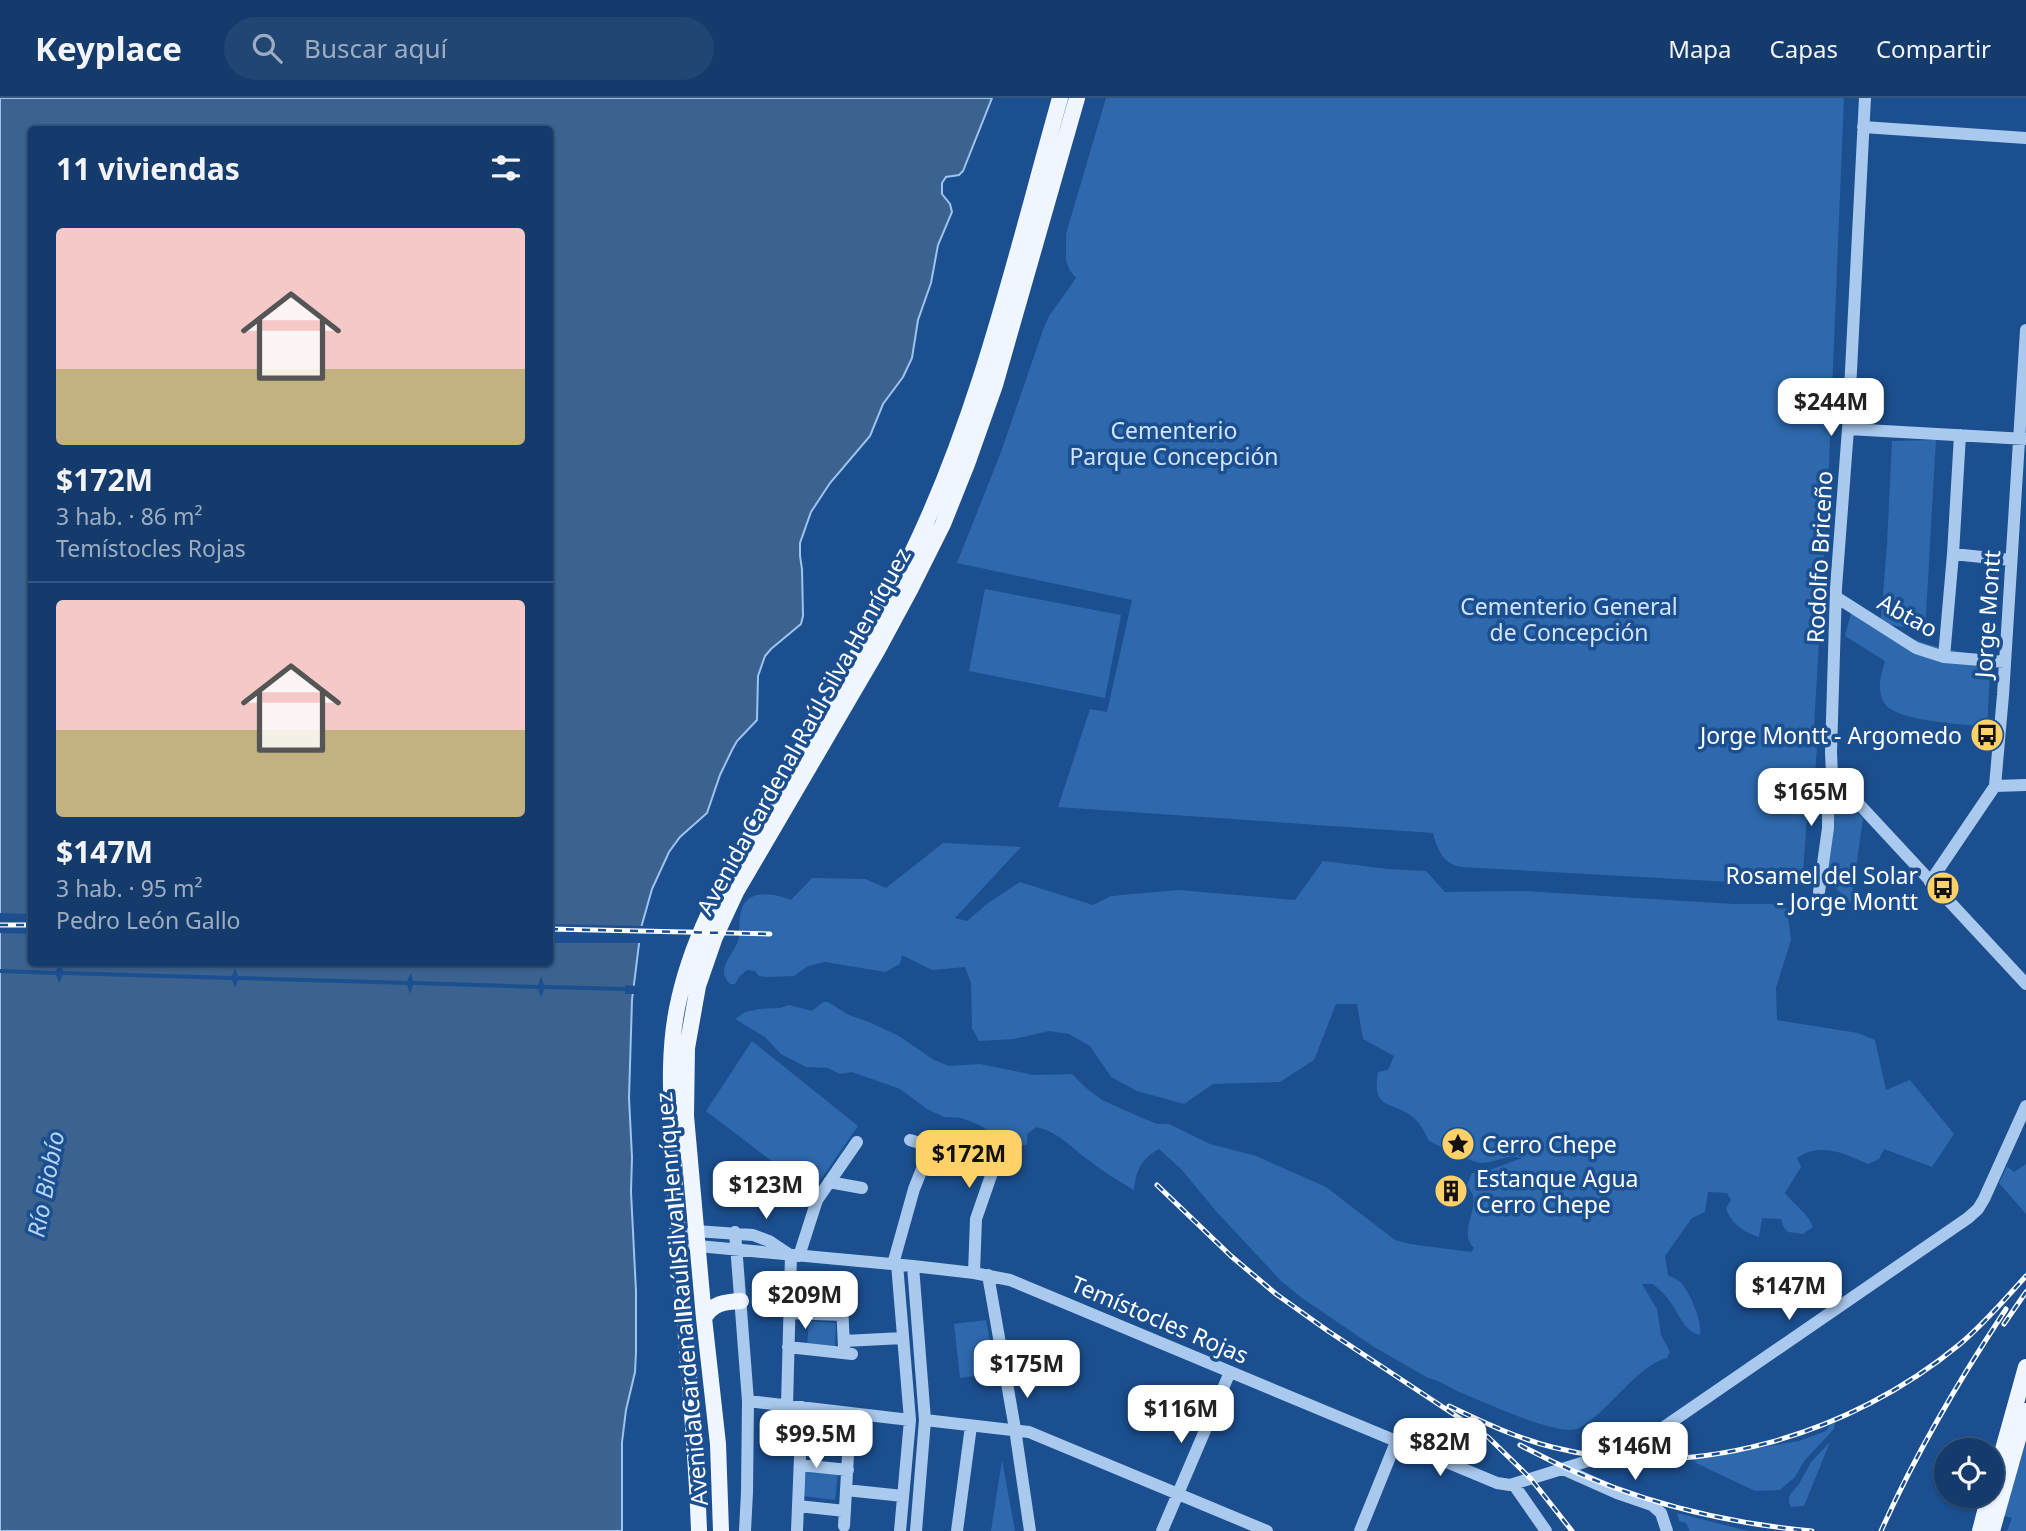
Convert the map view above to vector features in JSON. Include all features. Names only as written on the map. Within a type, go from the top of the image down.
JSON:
[{"type":"main road","name":"Avenida Cardenal Raúl Silva Henríquez","points":[[699,1531],[677,1238],[671,1063],[676,1015],[692,953],[705,919],[726,878],[872,627],[908,561],[936,499],[981,377],[1060,98]]},
{"type":"main road","name":"Avenida Cardenal Raúl Silva Henríquez","points":[[721,1531],[718,1444],[704,1318],[685,1093],[690,1027],[702,971],[736,892],[882,642],[943,524],[995,385],[1077,98]]},
{"type":"main road","points":[[704,1318],[709,1310],[718,1304],[741,1301]]},
{"type":"main road","points":[[2004,1446],[2026,1367]]},
{"type":"main road","points":[[2004,1471],[2026,1412]]},
{"type":"main road","points":[[1980,1531],[1990,1508]]},
{"type":"main road","points":[[1990,1508],[1992,1531]]},
{"type":"street","name":"Rodolfo Briceño","points":[[1819,892],[1828,828],[1828,789],[1832,775],[1836,597],[1848,429],[1865,98]]},
{"type":"street","points":[[1863,127],[2026,138]]},
{"type":"street","name":"Jorge Montt","points":[[1930,881],[1995,786],[2022,439],[2026,330]]},
{"type":"street","points":[[1848,429],[2022,439]]},
{"type":"street","points":[[1944,657],[1960,435]]},
{"type":"street","points":[[1953,554],[2011,560]]},
{"type":"street","name":"Abtao","points":[[1836,597],[1916,648],[1944,657],[2005,662]]},
{"type":"street","points":[[1832,775],[2026,984]]},
{"type":"street","points":[[1995,786],[2026,785]]},
{"type":"street","points":[[1546,1531],[1514,1485],[1630,1447],[1651,1436],[1968,1218],[1984,1199],[2026,1106]]},
{"type":"street","points":[[910,1140],[994,1167],[976,1219],[981,1274],[1016,1429],[1030,1531]]},
{"type":"street","points":[[787,1405],[789,1313],[795,1255],[813,1209],[857,1142]]},
{"type":"street","points":[[900,1531],[910,1420],[895,1264],[914,1189],[931,1146]]},
{"type":"street","points":[[829,1182],[862,1188]]},
{"type":"street","name":"Temístocles Rojas","points":[[677,1238],[735,1232],[761,1237],[795,1255]]},
{"type":"street","points":[[735,1232],[748,1401],[745,1531]]},
{"type":"street","name":"Temístocles Rojas","points":[[697,1238],[738,1250],[913,1266],[981,1274],[1018,1282],[1396,1443],[1497,1483],[1514,1485]]},
{"type":"street","points":[[913,1266],[925,1420],[916,1531]]},
{"type":"street","points":[[789,1313],[842,1309],[847,1350]]},
{"type":"street","points":[[788,1347],[847,1350],[904,1338]]},
{"type":"street","points":[[1162,1531],[1230,1372]]},
{"type":"street","points":[[748,1401],[910,1420]]},
{"type":"street","points":[[797,1531],[802,1407]]},
{"type":"street","points":[[925,1420],[1003,1430],[1016,1429],[1038,1434],[1266,1531]]},
{"type":"street","points":[[957,1531],[971,1426]]},
{"type":"street","points":[[1360,1531],[1396,1443]]},
{"type":"street","points":[[844,1526],[848,1455]]},
{"type":"street","points":[[800,1465],[848,1470]]},
{"type":"street","points":[[1563,1469],[1652,1505],[1661,1513],[1667,1531]]},
{"type":"street","points":[[846,1490],[903,1496]]},
{"type":"street","points":[[798,1506],[845,1511]]},
{"type":"green space","name":"Cementerio General de Concepción","points":[[1106,98],[1844,98],[1829,464],[1814,729],[1818,733],[1815,774],[1810,777],[1802,886],[1461,867],[1445,859],[1433,833],[1058,807],[1090,709],[1107,712],[1132,600],[957,563],[1001,452],[1043,330],[1049,316],[1076,278],[1066,261],[1066,234]]},
{"type":"green space","points":[[1936,440],[1925,632],[1888,624],[1924,643],[1991,658],[1987,727],[1917,718],[1892,710],[1882,699],[1880,689],[1885,661],[1845,636],[1854,602],[1881,619],[1892,441]]},
{"type":"green space","points":[[985,589],[1121,615],[1105,698],[969,671]]},
{"type":"green space","points":[[1839,793],[1863,819],[1851,903],[1823,875],[1828,828]]},
{"type":"green space","points":[[943,843],[1021,847],[955,918],[967,921],[1020,882],[1093,905],[1111,896],[1178,890],[1295,900],[1323,861],[1426,871],[1445,892],[1523,891],[1772,904],[1787,909],[1791,940],[1776,988],[1777,1020],[1858,1033],[1875,1040],[1886,1090],[1910,1080],[1954,1134],[1932,1167],[1884,1149],[1879,1159],[1868,1164],[1841,1153],[1823,1150],[1806,1153],[1797,1158],[1801,1167],[1785,1193],[1811,1222],[1813,1227],[1803,1234],[1788,1232],[1781,1219],[1762,1218],[1759,1237],[1754,1235],[1743,1230],[1731,1218],[1726,1208],[1731,1200],[1727,1193],[1708,1192],[1705,1212],[1692,1218],[1665,1256],[1668,1275],[1683,1285],[1691,1298],[1700,1335],[1687,1327],[1656,1286],[1642,1284],[1657,1309],[1661,1335],[1670,1352],[1667,1358],[1645,1370],[1579,1428],[1555,1428],[1500,1409],[1428,1378],[1374,1347],[1302,1298],[1281,1281],[1182,1170],[1159,1149],[1140,1166],[1134,1190],[1044,1129],[1036,1127],[1027,1134],[1027,1145],[1013,1146],[979,1125],[962,1118],[944,1117],[927,1109],[900,1089],[852,1072],[840,1074],[828,1068],[806,1067],[781,1054],[765,1037],[735,1019],[745,1012],[789,1005],[812,1011],[823,1002],[828,1002],[849,1015],[899,1036],[934,1060],[949,1066],[980,1064],[1034,1075],[1072,1074],[1102,1100],[1157,1124],[1169,1124],[1210,1144],[1256,1156],[1326,1187],[1395,1240],[1471,1252],[1474,1248],[1468,1230],[1473,1196],[1467,1185],[1472,1173],[1484,1172],[1522,1158],[1511,1157],[1482,1163],[1464,1157],[1429,1141],[1414,1118],[1381,1099],[1377,1085],[1378,1072],[1388,1070],[1394,1056],[1363,1039],[1357,1004],[1336,1004],[1314,1060],[1280,1082],[1213,1084],[1184,1104],[1137,1091],[1111,1077],[1090,1046],[1069,1034],[1049,1031],[1014,1039],[979,1041],[972,1028],[971,983],[965,967],[932,970],[902,955],[900,964],[885,972],[825,962],[808,966],[794,976],[759,976],[755,971],[747,970],[735,984],[730,984],[726,979],[724,968],[738,941],[742,908],[751,897],[764,894],[791,900],[812,878],[865,879],[886,888]]},
{"type":"green space","points":[[752,1041],[858,1126],[812,1192],[706,1111]]},
{"type":"green space","points":[[2026,1164],[2026,1214],[1999,1183],[2007,1166],[2014,1172]]},
{"type":"green space","points":[[986,1320],[996,1373],[960,1378],[954,1324]]},
{"type":"green space","points":[[809,1321],[836,1323],[835,1347],[807,1345]]},
{"type":"green space","points":[[1832,1422],[1835,1423],[1834,1429],[1804,1461],[1795,1477],[1780,1490],[1755,1491],[1696,1463],[1694,1459],[1799,1441],[1826,1431]]},
{"type":"green space","points":[[1830,1442],[1804,1506],[1791,1507],[1789,1496],[1811,1462]]},
{"type":"green space","points":[[2026,1442],[2026,1531],[2007,1531],[2012,1518],[2004,1516]]},
{"type":"green space","points":[[1002,1460],[1015,1531],[991,1531]]},
{"type":"green space","points":[[806,1469],[838,1473],[835,1500],[803,1496]]},
{"type":"green space","points":[[1677,1513],[1748,1531],[1690,1531],[1686,1523],[1679,1521]]},
{"type":"water","name":"Río Biobío","points":[[0,98],[992,98],[963,171],[959,175],[946,177],[942,183],[942,194],[950,204],[952,212],[938,245],[931,283],[918,320],[912,358],[903,377],[883,404],[870,436],[830,483],[811,512],[800,543],[801,624],[765,656],[758,676],[757,720],[732,750],[707,813],[680,837],[669,852],[652,889],[641,928],[632,1000],[629,1098],[636,1352],[622,1442],[622,1531],[0,1531]]},
{"type":"pier","points":[[0,913],[28,914],[28,934],[0,933]]},
{"type":"pier","points":[[553,924],[645,926],[642,943],[553,943]]},
{"type":"pier","points":[[61,966],[63,971],[232,976],[235,968],[238,976],[407,981],[411,973],[413,981],[538,985],[541,976],[544,985],[637,986],[636,994],[625,994],[625,991],[544,989],[541,997],[538,989],[413,985],[410,994],[407,985],[238,980],[235,988],[232,980],[63,975],[59,983],[56,975],[0,973],[0,969],[56,971]]},
{"type":"railway","points":[[0,925],[28,925]]},
{"type":"railway","points":[[553,929],[770,934]]},
{"type":"railway","points":[[1157,1185],[1231,1256],[1276,1294],[1488,1437],[1531,1479],[1572,1531]]},
{"type":"railway","points":[[1449,1406],[1539,1443],[1605,1457],[1659,1459],[1714,1454],[1767,1443],[1819,1426],[1870,1404],[1917,1376],[1969,1336],[2026,1276]]},
{"type":"railway","points":[[2004,1324],[2026,1292]]},
{"type":"railway","points":[[1881,1531],[1939,1417],[2006,1309]]},
{"type":"railway","points":[[1520,1445],[1589,1478],[1662,1503],[1736,1521],[1812,1531]]},
{"type":"place","name":"Jorge Montt - Argomedo","points":[[1987,735]]},
{"type":"place","name":"Rosamel del Solar - Jorge Montt","points":[[1943,888]]},
{"type":"place","name":"Cerro Chepe","points":[[1458,1144]]},
{"type":"place","name":"Estanque Agua Cerro Chepe","points":[[1451,1191]]},
{"type":"park label","name":"Cementerio Parque Concepción","points":[[1174,443]]}]
